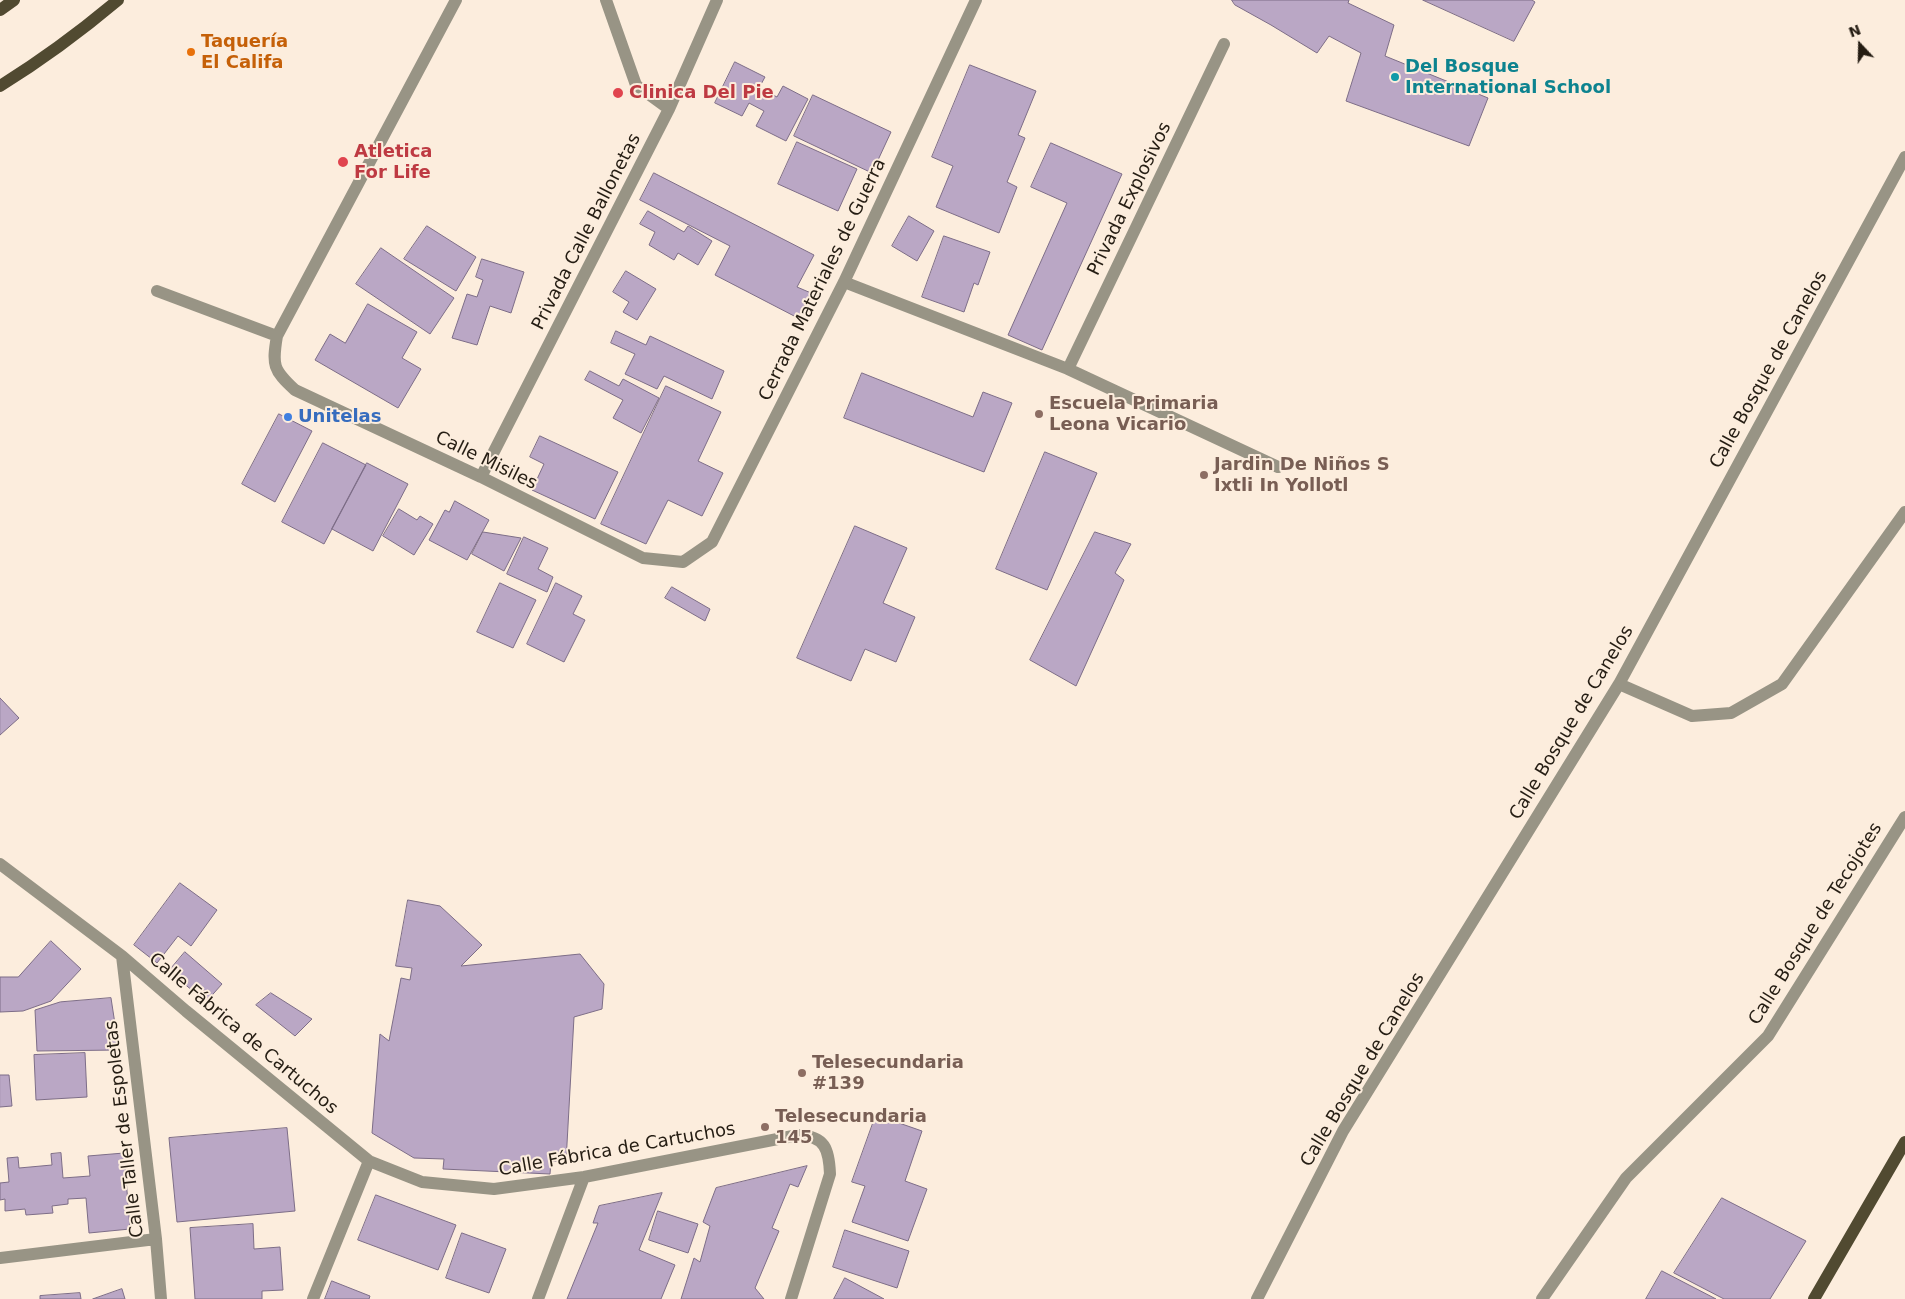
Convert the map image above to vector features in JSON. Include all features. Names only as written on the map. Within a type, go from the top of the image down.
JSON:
[{"type":"main road","points":[[0,10],[14,0]]},
{"type":"main road","points":[[0,86],[38,63],[81,32],[118,0]]},
{"type":"main road","points":[[1814,1299],[1905,1142]]},
{"type":"street","points":[[158,291],[277,336],[456,0]]},
{"type":"street","points":[[606,0],[636,85],[670,109]]},
{"type":"street","name":"Privada Calle Ballonetas","points":[[481,477],[670,109],[717,0]]},
{"type":"street","name":"Cerrada Materiales de Guerra","points":[[683,562],[712,542],[844,282],[976,0]]},
{"type":"street","name":"Privada Explosivos","points":[[1068,369],[1224,44]]},
{"type":"street","name":"Calle Bosque de Canelos","points":[[1257,1299],[1343,1130],[1619,684],[1905,157]]},
{"type":"street","points":[[844,282],[1068,369],[1278,467]]},
{"type":"street","name":"Calle Misiles","points":[[277,336],[273,357],[280,375],[295,390],[481,477],[643,558],[683,562]]},
{"type":"street","points":[[1619,684],[1692,716],[1731,713],[1782,684],[1905,512]]},
{"type":"street","name":"Calle Bosque de Tecojotes","points":[[1542,1299],[1626,1178],[1768,1036],[1905,817]]},
{"type":"street","name":"Calle Fábrica de Cartuchos","points":[[0,864],[122,956],[369,1161],[422,1182],[494,1189],[584,1177],[798,1135],[812,1135],[822,1142],[829,1157],[830,1174],[792,1299]]},
{"type":"street","name":"Calle Taller de Espoletas","points":[[122,956],[156,1238],[161,1299]]},
{"type":"street","points":[[313,1299],[369,1161]]},
{"type":"street","points":[[538,1299],[584,1177]]},
{"type":"street","points":[[0,1258],[156,1238]]},
{"type":"building","name":"Del Bosque International School","points":[[1232,0],[1349,0],[1348,3],[1394,25],[1385,56],[1488,98],[1469,146],[1346,101],[1361,53],[1329,36],[1317,53],[1235,5]]},
{"type":"building","name":"Del Bosque International School","points":[[1423,0],[1532,0],[1535,2],[1514,41]]},
{"type":"building","points":[[735,62],[765,77],[759,88],[777,97],[783,86],[808,99],[786,141],[756,126],[764,111],[749,103],[742,116],[715,103]]},
{"type":"building","points":[[970,65],[1036,91],[1018,135],[1025,138],[1007,182],[1017,187],[999,233],[936,207],[953,166],[932,157]]},
{"type":"building","points":[[813,95],[891,132],[872,173],[794,136]]},
{"type":"building","points":[[797,142],[857,169],[838,211],[778,184]]},
{"type":"building","points":[[1051,143],[1122,174],[1042,350],[1008,335],[1067,203],[1031,187]]},
{"type":"building","points":[[654,173],[814,255],[797,287],[811,293],[798,318],[715,275],[730,246],[640,200]]},
{"type":"building","points":[[648,211],[684,232],[688,226],[712,241],[698,265],[678,253],[674,260],[649,245],[655,232],[640,224]]},
{"type":"building","points":[[909,216],[934,231],[917,261],[892,246]]},
{"type":"building","points":[[427,226],[476,257],[456,291],[404,259]]},
{"type":"building","points":[[944,236],[990,252],[978,285],[974,283],[964,312],[922,297]]},
{"type":"building","points":[[381,248],[454,298],[430,334],[356,284]]},
{"type":"building","points":[[482,259],[524,272],[511,313],[490,306],[477,345],[452,338],[467,294],[477,297],[483,280],[476,277]]},
{"type":"building","points":[[626,271],[656,289],[637,320],[623,312],[629,302],[613,292]]},
{"type":"building","points":[[368,304],[417,332],[402,358],[421,369],[398,408],[315,360],[330,334],[345,343]]},
{"type":"building","points":[[616,331],[646,345],[650,336],[724,371],[712,399],[664,376],[657,389],[625,374],[635,354],[611,343]]},
{"type":"building","points":[[590,371],[619,386],[623,379],[659,398],[641,433],[613,418],[623,400],[585,380]]},
{"type":"building","points":[[862,373],[973,417],[983,392],[1012,403],[984,472],[844,418]]},
{"type":"building","points":[[666,386],[721,412],[698,461],[723,473],[702,516],[668,500],[646,544],[601,524]]},
{"type":"building","points":[[279,414],[312,431],[275,502],[242,484]]},
{"type":"building","points":[[540,436],[618,472],[595,519],[532,490],[544,464],[530,457]]},
{"type":"building","points":[[323,443],[366,465],[324,544],[282,522]]},
{"type":"building","points":[[1045,452],[1097,473],[1047,590],[996,569]]},
{"type":"building","points":[[367,463],[408,484],[373,551],[332,529]]},
{"type":"building","points":[[455,501],[489,520],[467,560],[429,540],[445,510],[449,512]]},
{"type":"building","points":[[399,509],[417,520],[420,516],[433,524],[414,555],[383,536]]},
{"type":"building","points":[[855,526],[907,548],[883,603],[915,617],[896,662],[865,649],[851,681],[797,658]]},
{"type":"building","points":[[483,532],[521,538],[504,571],[472,554]]},
{"type":"building","points":[[1095,532],[1131,544],[1115,573],[1124,580],[1076,686],[1030,660]]},
{"type":"building","points":[[524,537],[548,548],[538,569],[553,577],[547,592],[507,574]]},
{"type":"building","points":[[500,583],[536,600],[513,648],[477,632]]},
{"type":"building","points":[[556,583],[582,596],[573,614],[585,620],[564,662],[527,644]]},
{"type":"building","points":[[672,587],[710,609],[705,621],[665,598]]},
{"type":"building","points":[[0,698],[19,718],[0,735]]},
{"type":"building","points":[[180,883],[217,910],[191,946],[178,936],[157,963],[134,945]]},
{"type":"building","points":[[408,900],[440,906],[482,945],[461,966],[580,954],[604,984],[602,1009],[574,1017],[566,1162],[551,1161],[550,1174],[443,1169],[444,1159],[414,1158],[372,1133],[380,1034],[389,1041],[401,978],[410,980],[412,968],[396,966]]},
{"type":"building","points":[[51,941],[81,969],[51,1001],[23,1011],[0,1012],[0,977],[18,977]]},
{"type":"building","points":[[185,952],[222,984],[206,1002],[169,971]]},
{"type":"building","points":[[271,993],[312,1019],[295,1036],[256,1005]]},
{"type":"building","points":[[111,998],[119,1050],[37,1051],[35,1010],[60,1002]]},
{"type":"building","points":[[85,1053],[87,1097],[36,1100],[34,1055]]},
{"type":"building","points":[[0,1075],[9,1075],[12,1106],[0,1107]]},
{"type":"building","points":[[876,1115],[922,1131],[905,1181],[927,1189],[908,1241],[852,1222],[865,1186],[852,1182]]},
{"type":"building","points":[[287,1128],[295,1211],[177,1222],[169,1138]]},
{"type":"building","points":[[61,1153],[63,1178],[90,1176],[88,1156],[124,1153],[130,1229],[89,1233],[86,1198],[68,1199],[68,1204],[52,1206],[53,1213],[26,1215],[25,1209],[5,1211],[5,1199],[0,1200],[0,1183],[9,1182],[7,1158],[18,1157],[19,1168],[52,1165],[51,1154]]},
{"type":"building","points":[[807,1166],[798,1187],[790,1184],[772,1228],[779,1231],[755,1288],[764,1299],[681,1299],[694,1258],[700,1262],[710,1226],[703,1222],[716,1188]]},
{"type":"building","points":[[662,1193],[639,1250],[675,1265],[661,1299],[567,1299],[598,1223],[593,1223],[599,1206]]},
{"type":"building","points":[[376,1195],[456,1225],[438,1270],[358,1240]]},
{"type":"building","points":[[1722,1198],[1806,1241],[1770,1299],[1724,1299],[1674,1273]]},
{"type":"building","points":[[658,1211],[698,1224],[688,1253],[649,1240]]},
{"type":"building","points":[[253,1224],[254,1249],[280,1247],[283,1290],[262,1291],[262,1299],[195,1299],[190,1228]]},
{"type":"building","points":[[845,1230],[909,1251],[897,1288],[833,1267]]},
{"type":"building","points":[[462,1233],[506,1249],[489,1293],[446,1278]]},
{"type":"building","points":[[1662,1271],[1716,1299],[1646,1299]]},
{"type":"building","points":[[845,1278],[884,1299],[834,1299]]},
{"type":"building","points":[[332,1281],[370,1296],[369,1299],[325,1299]]},
{"type":"building","points":[[122,1289],[125,1299],[93,1299]]},
{"type":"building","points":[[80,1293],[81,1299],[40,1299],[40,1296]]},
{"type":"place","name":"Taquería El Califa","points":[[191,52]]},
{"type":"place","name":"Del Bosque International School","points":[[1395,77]]},
{"type":"place","name":"Clinica Del Pie","points":[[618,93]]},
{"type":"place","name":"Atletica For Life","points":[[343,162]]},
{"type":"place","name":"Escuela Primaria Leona Vicario","points":[[1039,414]]},
{"type":"place","name":"Unitelas","points":[[288,417]]},
{"type":"place","name":"Jardin De Niños S Ixtli In Yollotl","points":[[1204,475]]},
{"type":"place","name":"Telesecundaria #139","points":[[802,1073]]},
{"type":"place","name":"Telesecundaria 145","points":[[765,1127]]}]
